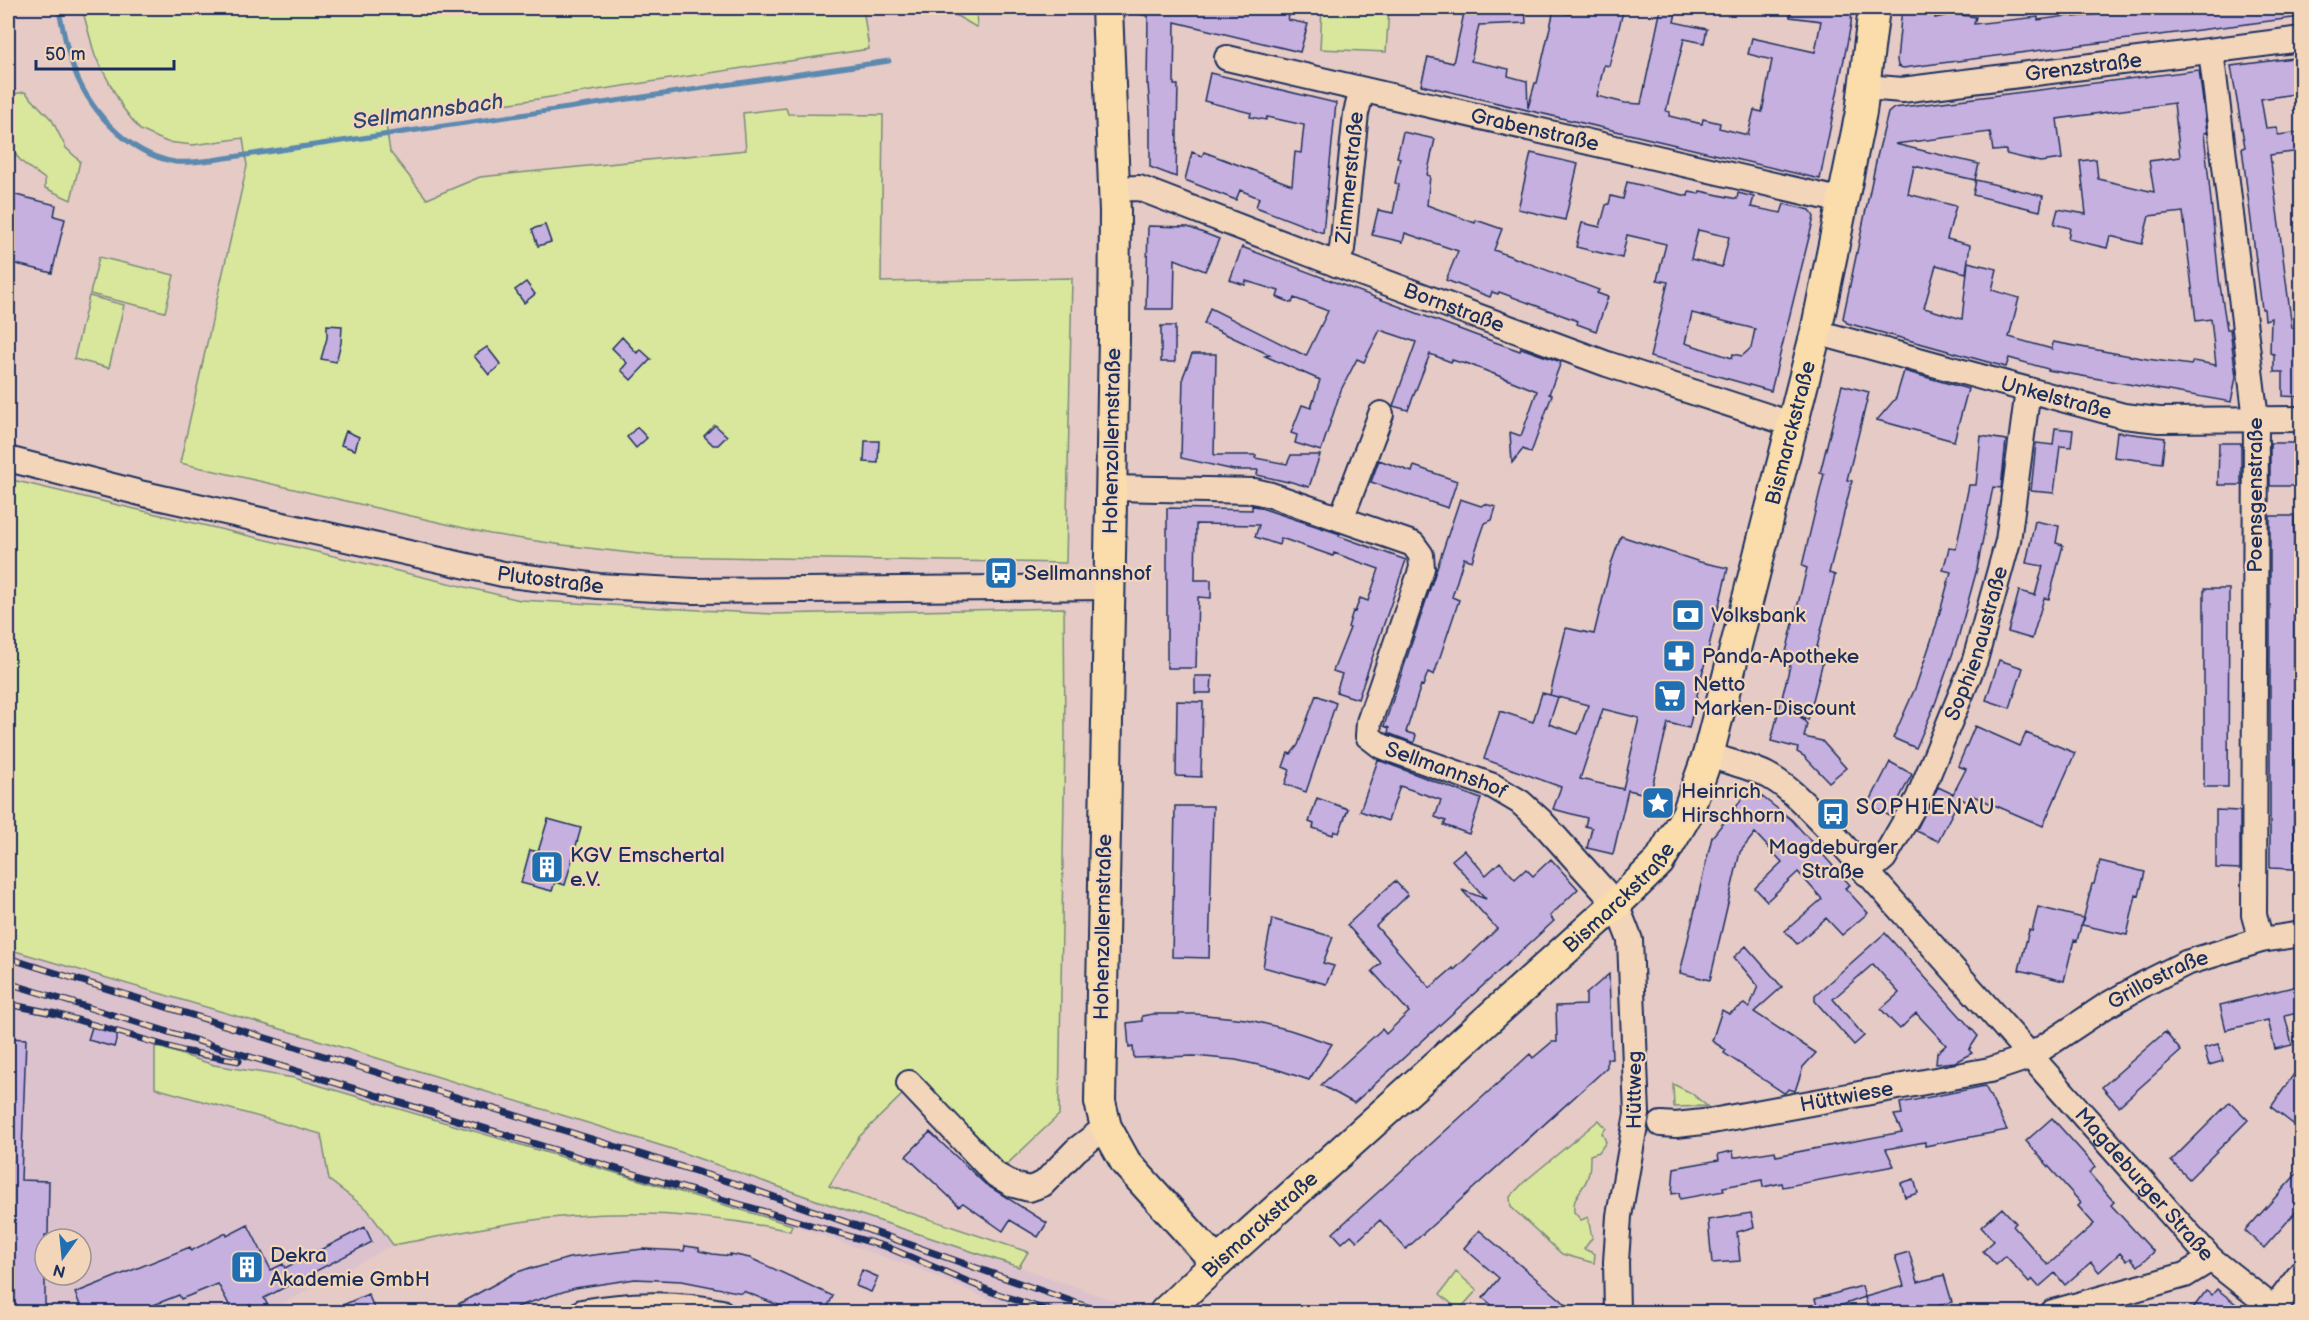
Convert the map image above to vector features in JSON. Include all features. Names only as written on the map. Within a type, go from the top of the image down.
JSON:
[{"type":"main road","name":"Hohenzollernstraße","points":[[1107,8],[1114,189],[1114,326],[1100,1102],[1106,1127],[1126,1163],[1217,1263]]},
{"type":"main road","name":"Bismarckstraße","points":[[1165,1312],[1616,904],[1659,862],[1687,814],[1708,755],[1816,332],[1866,87],[1875,8]]},
{"type":"street","name":"Grenzstraße","points":[[1866,87],[1902,90],[2301,39]]},
{"type":"street","name":"Poensgenstraße","points":[[2211,51],[2256,419],[2254,915],[2261,940]]},
{"type":"street","name":"Grabenstraße","points":[[1227,58],[1844,201]]},
{"type":"street","name":"Zimmerstraße","points":[[1336,264],[1342,249],[1356,113],[1362,90]]},
{"type":"street","name":"Bornstraße","points":[[1114,189],[1139,188],[1336,264],[1626,370],[1794,425]]},
{"type":"street","name":"Unkelstraße","points":[[1816,332],[2124,416],[2159,420],[2301,419]]},
{"type":"street","name":"Sophienaustraße","points":[[1866,873],[1884,858],[1918,799],[1975,660],[2008,541],[2028,390]]},
{"type":"street","points":[[1341,519],[1381,414]]},
{"type":"street","name":"Plutostraße","points":[[8,459],[144,494],[503,574],[598,586],[694,591],[1109,587]]},
{"type":"street","name":"Sellmannshof","points":[[1111,488],[1254,491],[1413,544],[1421,555],[1422,568],[1369,722],[1368,736],[1381,746],[1493,786],[1520,802],[1541,821],[1616,904]]},
{"type":"street","name":"Magdeburger Straße","points":[[1708,755],[1764,774],[1784,786],[1826,826],[2211,1259],[2276,1311]]},
{"type":"street","name":"Hüttweg","points":[[1616,904],[1630,940],[1637,1114],[1620,1216],[1616,1262],[1617,1312]]},
{"type":"street","name":"Grillostraße","points":[[2029,1057],[2144,984],[2186,963],[2261,940],[2301,934]]},
{"type":"street","name":"Hüttwiese","points":[[1661,1124],[1683,1125],[1712,1121],[1990,1070],[2029,1057]]},
{"type":"street","points":[[909,1083],[996,1175],[1014,1185],[1029,1189],[1043,1184],[1077,1150],[1106,1127]]},
{"type":"street","points":[[2053,1312],[2185,1275],[2211,1259]]},
{"type":"street","points":[[2276,1311],[2301,1272]]},
{"type":"street","points":[[582,1312],[604,1308],[662,1305],[721,1312]]},
{"type":"shaded area","points":[[8,949],[325,1042],[672,1149],[1146,1312],[1018,1312],[919,1269],[792,1225],[294,1078],[214,1065],[156,1046],[155,1088],[321,1134],[329,1180],[367,1209],[393,1245],[267,1312],[24,1312],[8,1308]]},
{"type":"green space","points":[[82,8],[863,8],[869,49],[484,107],[385,118],[390,152],[427,199],[480,177],[746,150],[743,113],[786,108],[788,114],[883,115],[881,282],[1072,278],[1066,563],[656,556],[490,534],[180,463],[247,166],[243,138],[193,145],[167,142],[140,130],[123,108],[95,56]]},
{"type":"green space","points":[[943,8],[976,8],[977,27],[976,27]]},
{"type":"green space","points":[[1322,8],[1389,8],[1386,52],[1320,49]]},
{"type":"green space","points":[[25,92],[52,120],[66,148],[80,161],[71,200],[45,188],[45,179],[22,162],[12,147],[8,130],[8,95]]},
{"type":"green space","points":[[99,257],[174,275],[165,312],[90,294]]},
{"type":"green space","points":[[89,296],[124,305],[109,368],[74,359]]},
{"type":"green space","points":[[8,479],[520,600],[773,614],[1064,608],[1065,733],[1059,1115],[1005,1166],[996,1160],[931,1091],[902,1095],[859,1137],[829,1186],[1028,1252],[1019,1267],[816,1200],[672,1149],[325,1042],[8,949]]},
{"type":"green space","points":[[155,1046],[214,1065],[294,1078],[792,1225],[790,1231],[709,1218],[655,1214],[600,1214],[528,1221],[393,1245],[367,1209],[329,1180],[321,1134],[155,1088]]},
{"type":"green space","points":[[1673,1084],[1691,1093],[1707,1106],[1674,1107]]},
{"type":"green space","points":[[1599,1120],[1606,1128],[1602,1133],[1606,1142],[1599,1152],[1590,1155],[1587,1178],[1574,1204],[1574,1212],[1581,1220],[1588,1217],[1592,1238],[1584,1249],[1595,1254],[1594,1263],[1562,1254],[1511,1207],[1510,1197],[1524,1182]]},
{"type":"green space","points":[[1456,1272],[1477,1290],[1459,1310],[1440,1294]]},
{"type":"building","points":[[1137,8],[1254,8],[1289,15],[1288,20],[1308,24],[1300,52],[1175,22],[1174,85],[1178,85],[1176,177],[1150,167],[1150,111],[1147,84],[1148,16],[1136,13]]},
{"type":"building","points":[[1462,8],[1525,8],[1526,23],[1479,25],[1471,61],[1509,69],[1508,76],[1527,81],[1528,108],[1535,83],[1537,83],[1554,10],[1569,14],[1571,8],[1624,8],[1609,66],[1604,65],[1597,96],[1625,103],[1641,104],[1661,8],[1677,8],[1674,22],[1707,29],[1704,43],[1684,39],[1666,111],[1670,112],[1669,116],[1702,124],[1703,119],[1720,123],[1719,128],[1748,135],[1754,110],[1762,112],[1772,60],[1748,54],[1752,38],[1815,52],[1821,21],[1790,17],[1791,8],[1852,8],[1851,24],[1820,179],[1421,85],[1428,57],[1453,63],[1463,18]]},
{"type":"building","points":[[1902,8],[1936,8],[1935,18],[1953,14],[1976,17],[1974,24],[2038,17],[2038,20],[2074,15],[2074,17],[2115,12],[2115,8],[2301,8],[2301,17],[1903,68],[1898,66],[1897,60]]},
{"type":"building","points":[[2301,57],[2301,93],[2261,99],[2266,128],[2277,127],[2278,135],[2301,132],[2301,151],[2270,155],[2292,328],[2301,328],[2301,397],[2283,396],[2283,372],[2274,372],[2274,354],[2270,353],[2271,318],[2265,320],[2264,309],[2262,309],[2242,148],[2245,147],[2231,66]]},
{"type":"building","points":[[2199,70],[2207,133],[2204,133],[2219,279],[2227,329],[2230,329],[2236,377],[2231,402],[2048,370],[2009,358],[2006,367],[1847,323],[1843,318],[1877,157],[1888,113],[1894,108]],"holes":[[[2174,103],[2180,157],[2149,161],[2154,192],[2098,179],[2096,159],[2080,161],[2086,214],[2058,209],[2054,224],[2070,228],[2068,239],[2107,248],[2110,236],[2142,244],[2149,216],[2183,212],[2196,321],[2211,319],[2216,365],[2193,361],[2191,365],[2147,359],[2053,342],[2052,349],[2009,337],[2019,298],[1992,290],[1997,269],[1968,262],[1962,319],[1924,308],[1936,265],[1966,273],[1970,245],[1947,239],[1956,206],[1908,194],[1914,166],[1975,180],[1979,164],[1895,144],[1990,132],[1993,151],[2006,150],[2006,154],[2040,162],[2062,159],[2057,119]]]},
{"type":"building","points":[[1210,73],[1336,103],[1323,233],[1256,207],[1259,198],[1240,190],[1236,200],[1185,180],[1192,152],[1202,156],[1204,152],[1292,185],[1295,152],[1301,153],[1304,125],[1267,117],[1266,120],[1250,117],[1251,113],[1204,101]]},
{"type":"building","points":[[1403,132],[1435,139],[1427,175],[1430,176],[1427,205],[1475,223],[1476,220],[1502,229],[1494,250],[1599,290],[1597,293],[1608,297],[1596,331],[1577,324],[1578,321],[1499,292],[1498,294],[1492,292],[1490,297],[1446,280],[1458,251],[1405,233],[1403,242],[1372,235],[1378,210],[1393,213],[1399,184],[1395,183],[1400,158],[1397,157]]},
{"type":"building","points":[[1531,153],[1578,164],[1565,220],[1518,209]]},
{"type":"building","points":[[1976,180],[2043,196],[2040,211],[1973,195]]},
{"type":"building","points":[[1627,182],[1688,196],[1689,192],[1699,194],[1700,191],[1737,199],[1738,193],[1754,197],[1751,207],[1781,213],[1784,204],[1810,210],[1814,217],[1771,391],[1650,357],[1668,282],[1657,280],[1666,244],[1627,235],[1622,258],[1576,247],[1582,223],[1600,227],[1611,196],[1623,199]],"holes":[[[1698,230],[1729,237],[1722,267],[1691,259]],[[1692,313],[1755,329],[1751,348],[1742,356],[1733,354],[1732,358],[1685,343]]]},
{"type":"building","points":[[8,193],[56,205],[54,216],[65,219],[52,273],[8,262]]},
{"type":"building","points":[[545,225],[551,242],[538,246],[532,229]]},
{"type":"building","points":[[1148,226],[1188,227],[1219,239],[1205,271],[1175,259],[1174,309],[1146,309]]},
{"type":"building","points":[[1242,247],[1475,335],[1561,362],[1531,453],[1523,449],[1512,463],[1510,432],[1521,436],[1537,391],[1466,363],[1452,360],[1451,362],[1430,354],[1408,410],[1393,406],[1416,342],[1380,330],[1364,362],[1357,359],[1341,390],[1321,451],[1295,443],[1297,435],[1291,433],[1302,405],[1311,408],[1320,380],[1265,356],[1270,355],[1204,324],[1210,308],[1306,356],[1328,311],[1294,298],[1292,303],[1277,297],[1279,291],[1246,281],[1245,285],[1230,280]]},
{"type":"building","points":[[526,282],[535,294],[524,303],[515,290]]},
{"type":"building","points":[[327,325],[342,326],[341,343],[336,362],[321,359],[327,338]]},
{"type":"building","points":[[1161,326],[1175,326],[1175,362],[1161,362]]},
{"type":"building","points":[[622,337],[637,353],[640,349],[651,359],[631,380],[621,370],[627,363],[612,348]]},
{"type":"building","points":[[487,347],[501,365],[489,375],[474,356]]},
{"type":"building","points":[[1192,354],[1216,354],[1214,455],[1256,455],[1255,458],[1287,464],[1291,455],[1320,455],[1309,487],[1257,475],[1258,470],[1234,470],[1181,458],[1183,377]]},
{"type":"building","points":[[1904,371],[1968,389],[1954,441],[1877,420],[1896,398]]},
{"type":"building","points":[[1842,385],[1869,392],[1847,480],[1852,481],[1829,573],[1835,575],[1814,659],[1823,661],[1808,720],[1799,715],[1807,724],[1804,737],[1822,741],[1846,768],[1829,782],[1804,756],[1797,752],[1798,748],[1771,741],[1793,654],[1786,652],[1807,568],[1802,566],[1824,474],[1820,473]]},
{"type":"building","points":[[715,425],[727,436],[718,445],[713,445],[704,436]]},
{"type":"building","points":[[637,427],[647,438],[636,448],[627,437]]},
{"type":"building","points":[[2055,428],[2073,430],[2071,447],[2060,446],[2054,493],[2031,491],[2036,443],[2053,445]]},
{"type":"building","points":[[346,431],[359,437],[355,450],[341,445]]},
{"type":"building","points":[[2117,432],[2165,438],[2162,463],[2114,457]]},
{"type":"building","points":[[1981,436],[2006,440],[2001,488],[1993,487],[1977,569],[1958,638],[1935,704],[1916,748],[1893,738],[1916,686],[1936,626],[1951,572],[1943,570],[1949,548],[1956,549],[1969,485],[1976,485]]},
{"type":"building","points":[[865,441],[879,441],[878,463],[864,462]]},
{"type":"building","points":[[2219,443],[2241,443],[2241,485],[2218,485]]},
{"type":"building","points":[[2270,443],[2294,443],[2294,486],[2270,486]]},
{"type":"building","points":[[1379,460],[1412,472],[1414,466],[1457,481],[1448,508],[1371,482]]},
{"type":"building","points":[[1460,499],[1481,506],[1485,504],[1496,507],[1492,520],[1485,523],[1472,561],[1464,558],[1452,597],[1459,600],[1434,675],[1428,672],[1423,686],[1421,685],[1406,732],[1416,735],[1414,743],[1388,733],[1389,728],[1384,726]]},
{"type":"building","points":[[1252,505],[1340,534],[1339,536],[1406,560],[1358,699],[1336,692],[1342,674],[1333,671],[1350,628],[1348,627],[1353,611],[1355,612],[1360,598],[1368,601],[1379,569],[1281,538],[1279,545],[1255,537],[1259,525],[1196,524],[1195,580],[1211,580],[1211,598],[1198,597],[1196,668],[1167,668],[1167,508],[1252,510]]},
{"type":"building","points":[[2270,516],[2294,516],[2294,869],[2270,868]]},
{"type":"building","points":[[2035,521],[2059,526],[2056,543],[2063,545],[2049,599],[2044,598],[2032,639],[2008,632],[2019,591],[2035,595],[2043,566],[2026,563]]},
{"type":"building","points":[[1621,536],[1700,562],[1728,568],[1689,728],[1668,723],[1650,795],[1628,790],[1613,854],[1587,848],[1592,828],[1585,826],[1587,818],[1553,809],[1561,787],[1484,759],[1500,711],[1533,722],[1542,693],[1550,695],[1566,628],[1594,634],[1611,564]],"holes":[[[1558,697],[1588,705],[1578,734],[1549,724]],[[1603,709],[1639,718],[1623,789],[1580,779]]]},
{"type":"building","points":[[2204,589],[2229,589],[2228,787],[2204,787]]},
{"type":"building","points":[[1999,660],[2023,668],[2010,708],[1986,700]]},
{"type":"building","points":[[1195,676],[1212,676],[1211,693],[1195,693]]},
{"type":"building","points":[[1316,695],[1336,703],[1306,792],[1285,784],[1290,770],[1283,767],[1288,753],[1291,754],[1298,745]]},
{"type":"building","points":[[1177,701],[1203,702],[1201,777],[1176,776]]},
{"type":"building","points":[[1975,726],[2020,746],[2026,733],[2075,753],[2043,826],[1971,795],[1967,802],[1960,798],[1938,841],[1916,831],[1938,787],[1953,794],[1966,769],[1958,766]]},
{"type":"building","points":[[1378,760],[1481,799],[1469,834],[1444,825],[1446,821],[1435,817],[1441,800],[1400,786],[1388,821],[1360,811]]},
{"type":"building","points":[[1890,762],[1912,774],[1890,816],[1868,805]]},
{"type":"building","points":[[1751,788],[1792,820],[1850,885],[1845,888],[1868,913],[1842,935],[1826,918],[1797,944],[1785,931],[1822,899],[1798,872],[1767,901],[1755,888],[1782,862],[1755,833],[1740,852],[1710,980],[1680,973],[1712,837]]},
{"type":"building","points":[[1317,798],[1348,809],[1339,833],[1334,831],[1333,835],[1313,828],[1314,824],[1309,822]]},
{"type":"building","points":[[1175,806],[1213,806],[1209,958],[1172,957]]},
{"type":"building","points":[[2216,810],[2240,811],[2240,869],[2216,868]]},
{"type":"building","name":"KGV Emschertal e.V.","points":[[548,819],[581,828],[565,885],[555,882],[552,891],[521,883],[530,850],[538,852]]},
{"type":"building","points":[[1464,850],[1486,875],[1500,862],[1515,879],[1526,869],[1533,876],[1551,859],[1578,889],[1550,916],[1554,921],[1354,1103],[1321,1085],[1382,1029],[1386,1034],[1409,1012],[1372,971],[1381,963],[1347,925],[1395,881],[1408,895],[1376,926],[1430,988],[1453,968],[1454,970],[1497,929],[1462,890],[1486,899],[1452,860]]},
{"type":"building","points":[[2100,861],[2145,872],[2139,896],[2136,895],[2127,935],[2082,925]]},
{"type":"building","points":[[2038,907],[2083,918],[2077,941],[2074,940],[2064,981],[2019,970],[2029,930],[2032,931]]},
{"type":"building","points":[[1272,919],[1333,937],[1323,963],[1334,966],[1326,984],[1263,967]]},
{"type":"building","points":[[1885,933],[1978,1036],[1969,1050],[1972,1053],[1955,1062],[1936,1064],[1937,1053],[1946,1045],[1916,1013],[1900,1029],[1881,1009],[1899,993],[1873,964],[1833,999],[1864,1036],[1854,1045],[1815,1001],[1815,995]]},
{"type":"building","points":[[1746,946],[1782,987],[1754,1012],[1816,1053],[1803,1067],[1795,1091],[1789,1089],[1784,1093],[1724,1053],[1726,1050],[1712,1041],[1722,1010],[1729,1014],[1744,1004],[1749,1008],[1758,986],[1734,957]]},
{"type":"building","points":[[1609,974],[1612,1059],[1607,1059],[1607,1067],[1406,1249],[1380,1220],[1357,1241],[1351,1235],[1342,1243],[1333,1233],[1530,1054],[1533,1058],[1552,1042],[1557,1042],[1556,1006],[1586,1005],[1586,994]]},
{"type":"building","points":[[2301,985],[2301,1012],[2285,1016],[2292,1045],[2275,1049],[2268,1020],[2226,1030],[2220,1005]]},
{"type":"building","points":[[1196,1014],[1246,1019],[1332,1044],[1309,1080],[1276,1069],[1236,1060],[1194,1056],[1134,1058],[1133,1047],[1129,1048],[1127,1023],[1142,1021],[1142,1016]]},
{"type":"building","points":[[92,1027],[118,1034],[114,1047],[88,1040]]},
{"type":"building","points":[[2165,1032],[2181,1051],[2119,1106],[2102,1087]]},
{"type":"building","points":[[8,1038],[26,1039],[21,1180],[49,1181],[48,1227],[33,1227],[33,1287],[45,1287],[45,1312],[14,1312],[15,1305],[8,1305]]},
{"type":"building","points":[[2218,1044],[2223,1061],[2209,1065],[2204,1048]]},
{"type":"building","points":[[2301,1064],[2301,1130],[2271,1107]]},
{"type":"building","points":[[1985,1086],[2007,1130],[1925,1146],[1925,1142],[1886,1149],[1894,1166],[1783,1187],[1782,1183],[1763,1187],[1762,1180],[1723,1187],[1724,1191],[1680,1199],[1679,1193],[1672,1194],[1674,1168],[1719,1160],[1718,1154],[1733,1151],[1734,1157],[1775,1151],[1776,1156],[1902,1132],[1894,1115],[1902,1114],[1900,1103]]},
{"type":"building","points":[[2230,1102],[2248,1120],[2189,1179],[2171,1161]]},
{"type":"building","points":[[2052,1118],[2095,1167],[2089,1173],[2114,1202],[2111,1205],[2154,1252],[2138,1266],[2131,1258],[2127,1261],[2120,1253],[2099,1272],[2091,1262],[2065,1285],[2055,1273],[2039,1287],[2032,1279],[2029,1282],[2006,1256],[1996,1265],[1983,1251],[1994,1241],[1981,1227],[2002,1208],[2016,1223],[2013,1226],[2048,1265],[2094,1224],[2078,1206],[2081,1203],[2026,1141]]},
{"type":"building","points":[[930,1132],[985,1184],[1047,1223],[1038,1237],[1010,1220],[1003,1231],[963,1203],[959,1206],[906,1156]]},
{"type":"building","points":[[2301,1169],[2301,1206],[2264,1248],[2245,1231]]},
{"type":"building","points":[[1914,1179],[1918,1193],[1905,1197],[1901,1183]]},
{"type":"building","points":[[1751,1213],[1754,1227],[1737,1232],[1740,1261],[1712,1263],[1708,1220]]},
{"type":"building","points":[[248,1225],[271,1270],[283,1264],[285,1268],[365,1227],[372,1242],[264,1298],[268,1306],[255,1312],[250,1305],[233,1312],[218,1284],[181,1299],[179,1295],[136,1312],[83,1312],[75,1293],[190,1247],[191,1251],[226,1233],[227,1236]]},
{"type":"building","points":[[1479,1230],[1574,1312],[1493,1312],[1493,1306],[1483,1298],[1499,1278],[1464,1248]]},
{"type":"building","points":[[685,1246],[699,1248],[699,1251],[713,1254],[730,1256],[730,1254],[750,1258],[833,1296],[825,1312],[795,1312],[743,1291],[742,1293],[682,1281],[635,1279],[575,1288],[506,1312],[444,1312],[515,1273],[532,1267],[532,1269],[569,1258],[643,1249],[684,1251]]},
{"type":"building","points":[[1909,1252],[1918,1282],[1944,1275],[1952,1302],[1915,1312],[1869,1312],[1865,1297],[1904,1286],[1895,1256]]},
{"type":"building","points":[[862,1270],[878,1277],[871,1292],[856,1286]]},
{"type":"building","points":[[1862,1286],[1865,1297],[1837,1307],[1839,1312],[1819,1312],[1815,1299]]},
{"type":"building","points":[[2217,1289],[2246,1312],[2190,1312],[2206,1291],[2212,1295]]},
{"type":"building","points":[[368,1294],[376,1312],[327,1312]]},
{"type":"waterway","name":"Sellmannsbach","points":[[58,8],[71,61],[97,111],[124,138],[140,149],[175,162],[212,160],[889,61]]},
{"type":"railway","points":[[8,958],[743,1186],[1102,1312]]},
{"type":"railway","points":[[8,983],[621,1170],[887,1247],[992,1292],[1052,1312]]},
{"type":"railway","points":[[8,1004],[57,1014],[183,1051],[239,1061]]},
{"type":"place","name":"Sellmannshof","points":[[1001,573]]},
{"type":"place","name":"Volksbank","points":[[1688,615]]},
{"type":"place","name":"Panda-Apotheke","points":[[1679,656]]},
{"type":"place","name":"Netto Marken-Discount","points":[[1670,696]]},
{"type":"place","name":"Heinrich Hirschhorn","points":[[1658,803]]},
{"type":"place","name":"Magdeburger Straße","points":[[1833,814]]},
{"type":"place","name":"KGV Emschertal e.V.","points":[[547,867]]},
{"type":"place","name":"Dekra Akademie GmbH","points":[[247,1267]]},
{"type":"district","name":"SOPHIENAU","points":[[1926,807]]}]
